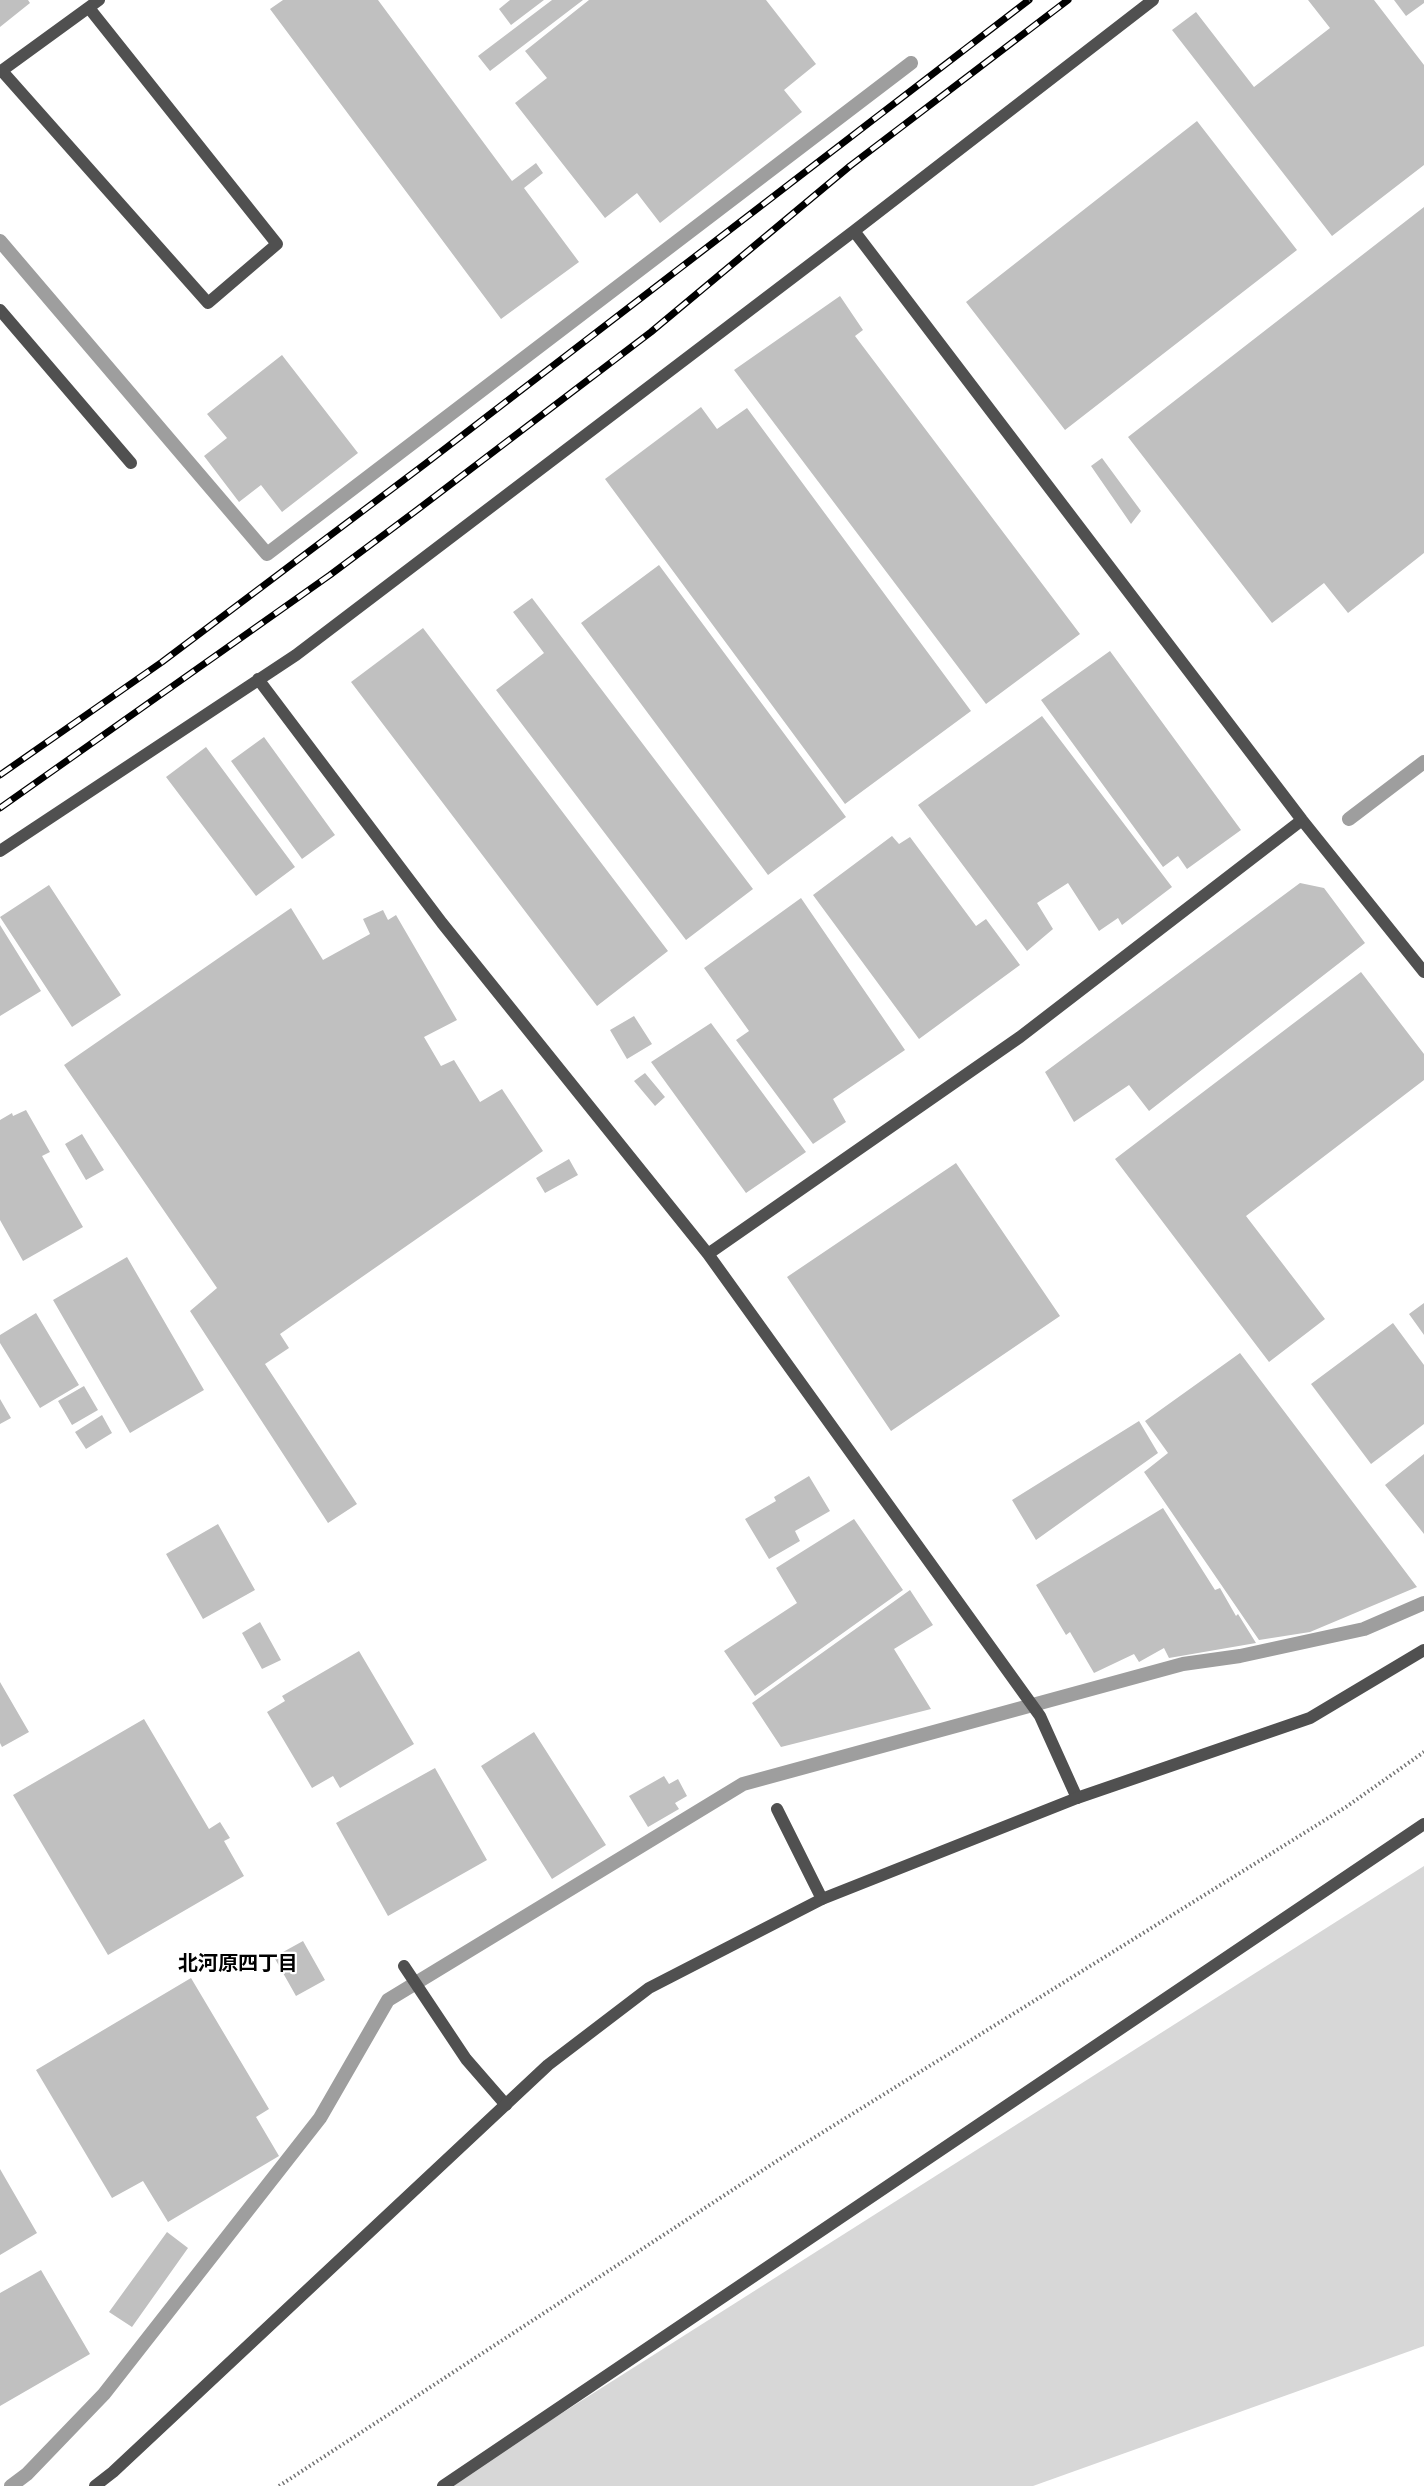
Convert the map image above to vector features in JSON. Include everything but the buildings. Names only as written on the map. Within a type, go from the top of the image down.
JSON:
[{"type":"street","points":[[0,851],[296,655],[854,231],[1153,0]]},
{"type":"street","points":[[94,4],[278,244],[208,303],[1,72],[94,4]]},
{"type":"street","points":[[854,231],[1302,820],[1424,972]]},
{"type":"street","points":[[0,310],[131,463]]},
{"type":"street","points":[[258,679],[442,923],[708,1254],[1040,1716],[1077,1798]]},
{"type":"street","points":[[708,1254],[1020,1037],[1302,820]]},
{"type":"street","points":[[95,2486],[130,2456],[548,2065],[649,1988],[822,1899],[1077,1798],[1310,1718],[1424,1650]]},
{"type":"street","points":[[777,1809],[822,1899]]},
{"type":"street","points":[[443,2486],[1424,1824]]},
{"type":"street","points":[[404,1966],[466,2059],[506,2105]]},
{"type":"path","points":[[279,2486],[783,2157],[1346,1807],[1424,1752]]},
{"type":"shaded area","points":[[1424,1866],[1424,2346],[1033,2486],[447,2486]]},
{"type":"waterway","points":[[0,241],[267,554],[911,63]]},
{"type":"waterway","points":[[1349,819],[1424,762]]},
{"type":"waterway","points":[[11,2486],[27,2474],[104,2394],[320,2118],[388,2000],[743,1784],[1183,1664],[1240,1656],[1364,1629],[1424,1603]]},
{"type":"railway","points":[[0,775],[162,662],[425,464],[1029,0]]},
{"type":"railway","points":[[0,808],[330,575],[417,510],[651,332],[850,166],[1068,0]]},
{"type":"district","name":"北河原四丁目","points":[[238,1964]]}]
